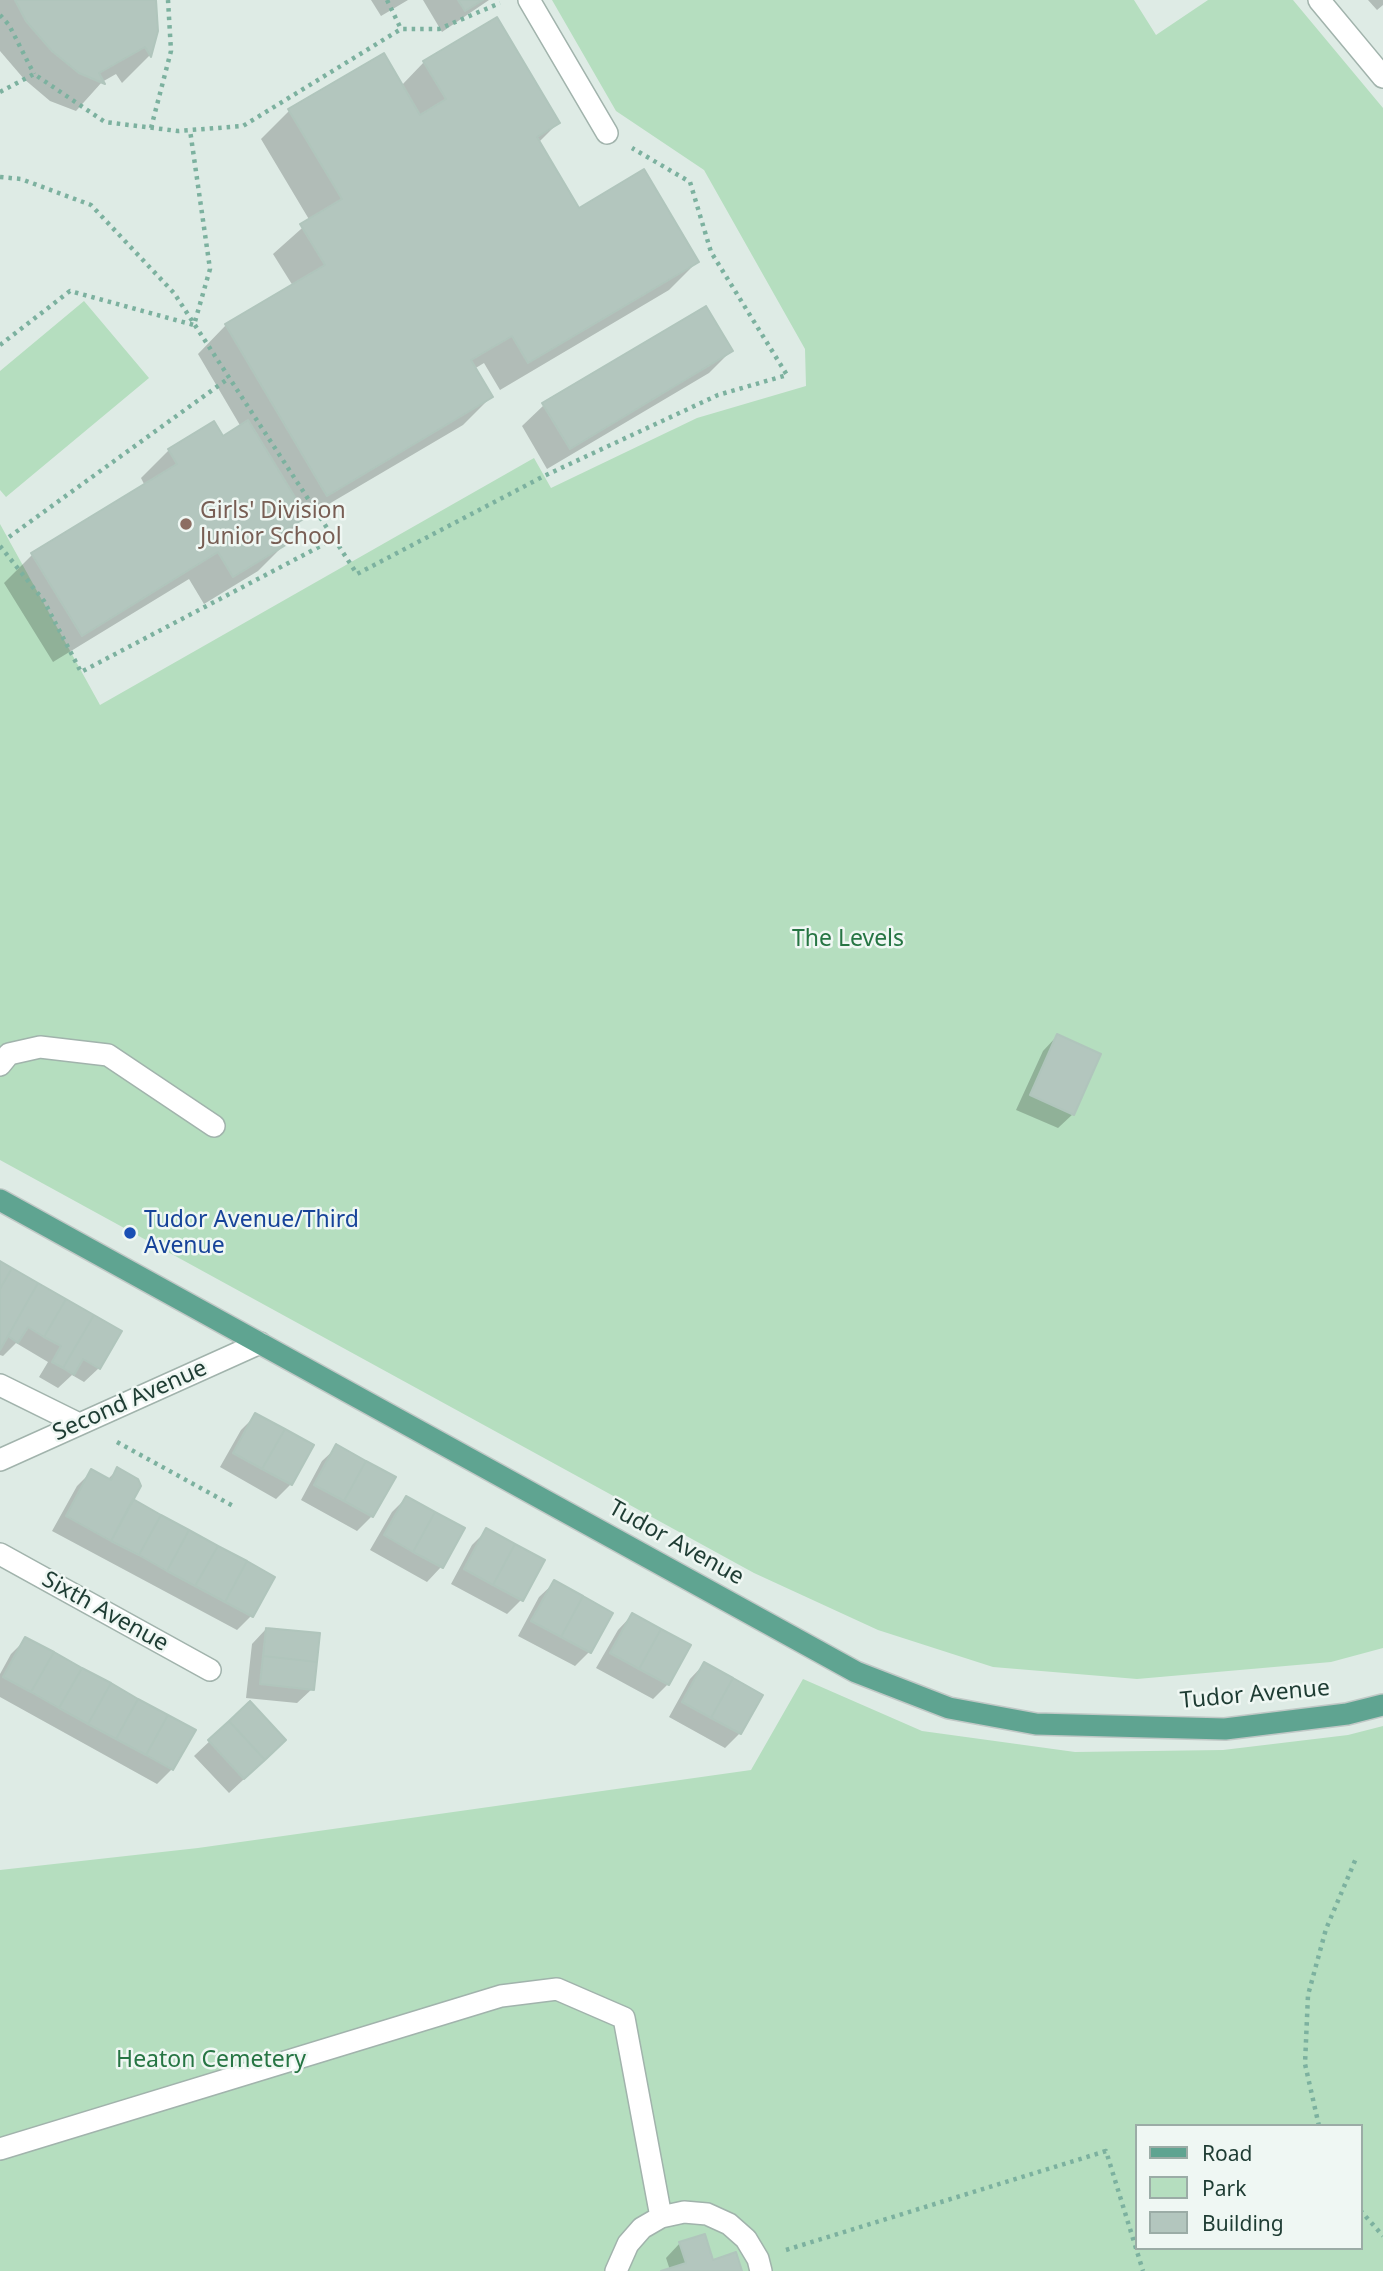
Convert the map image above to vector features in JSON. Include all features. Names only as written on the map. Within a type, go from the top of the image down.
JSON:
[{"type":"main road","name":"Tudor Avenue","points":[[0,1200],[856,1672],[949,1708],[1037,1724],[1127,1729],[1225,1729],[1347,1714],[1383,1705]]},
{"type":"street","points":[[529,0],[607,133]]},
{"type":"street","points":[[1319,0],[1383,77]]},
{"type":"street","points":[[0,1065],[9,1054],[40,1047],[108,1055],[214,1126]]},
{"type":"street","name":"Second Avenue","points":[[0,1460],[260,1343]]},
{"type":"street","points":[[0,1385],[81,1424]]},
{"type":"street","name":"Sixth Avenue","points":[[0,1554],[210,1670]]},
{"type":"street","points":[[0,2149],[501,1996],[557,1989],[624,2018],[661,2217]]},
{"type":"street","points":[[616,2271],[628,2244],[642,2228],[661,2217],[684,2212],[707,2214],[738,2231],[759,2265]]},
{"type":"path","points":[[151,128],[171,51],[168,0]]},
{"type":"path","points":[[387,0],[401,29]]},
{"type":"path","points":[[0,15],[9,25],[34,74],[105,122],[190,130],[243,126],[401,29],[439,29],[507,0]]},
{"type":"path","points":[[0,92],[34,74]]},
{"type":"path","points":[[190,130],[210,269],[194,325]]},
{"type":"path","points":[[0,177],[21,179],[91,205],[174,293],[357,574],[544,476],[718,396],[787,374],[711,253],[690,182],[607,133]]},
{"type":"path","points":[[0,345],[70,291],[194,325]]},
{"type":"path","points":[[9,537],[229,378]]},
{"type":"path","points":[[0,545],[44,601],[81,671],[334,539]]},
{"type":"path","points":[[81,1424],[235,1507]]},
{"type":"path","points":[[1319,2124],[1305,2064],[1308,1995],[1326,1929],[1357,1856]]},
{"type":"path","points":[[759,2265],[1106,2151],[1134,2242]]},
{"type":"path","points":[[1362,2212],[1383,2236]]},
{"type":"path","points":[[1137,2250],[1143,2271]]},
{"type":"green space","name":"The Levels","points":[[552,0],[1134,0],[1156,35],[1208,0],[1293,0],[1383,108],[1383,1648],[1331,1662],[1137,1679],[993,1667],[878,1630],[754,1573],[0,1160],[0,524],[100,705],[534,458],[551,488],[697,418],[806,386],[805,349],[704,170],[616,111]]},
{"type":"green space","points":[[84,301],[149,378],[6,497],[0,490],[0,371]]},
{"type":"green space","name":"Heaton Cemetery","points":[[803,1679],[922,1731],[1075,1752],[1223,1750],[1348,1735],[1383,1726],[1383,2271],[0,2271],[0,1870],[198,1848],[751,1770]]},
{"type":"building","points":[[15,0],[156,0],[158,31],[151,57],[145,47],[99,73],[105,84],[79,73],[52,51],[26,21]]},
{"type":"building","points":[[458,0],[483,0],[465,11]]},
{"type":"building","points":[[497,17],[560,123],[537,137],[579,208],[644,169],[699,262],[528,363],[512,336],[471,360],[493,397],[327,496],[225,324],[325,265],[300,224],[342,199],[288,109],[384,53],[420,115],[446,99],[423,61]]},
{"type":"building","points":[[706,306],[733,351],[570,449],[542,403]]},
{"type":"building","name":"Girls' Division Junior School","points":[[248,420],[307,517],[282,532],[289,543],[233,577],[218,552],[82,636],[31,553],[177,464],[168,449],[214,421],[223,436]]},
{"type":"building","points":[[1057,1034],[1101,1054],[1074,1115],[1030,1095]]},
{"type":"building","points":[[0,1261],[12,1268],[0,1289]]},
{"type":"building","points":[[12,1268],[38,1283],[0,1350],[0,1289]]},
{"type":"building","points":[[38,1283],[66,1299],[44,1337],[28,1327],[18,1343],[8,1336]]},
{"type":"building","points":[[66,1299],[94,1315],[63,1368],[52,1362],[61,1346],[44,1337]]},
{"type":"building","points":[[94,1315],[122,1331],[100,1369],[83,1359],[74,1375],[63,1368]]},
{"type":"building","points":[[255,1413],[285,1429],[262,1469],[233,1453]]},
{"type":"building","points":[[285,1429],[314,1445],[292,1485],[262,1469]]},
{"type":"building","points":[[336,1444],[366,1461],[344,1501],[314,1485]]},
{"type":"building","points":[[366,1461],[396,1477],[373,1517],[344,1501]]},
{"type":"building","points":[[117,1467],[138,1479],[141,1486],[111,1541],[66,1516],[91,1469],[111,1480]]},
{"type":"building","points":[[406,1496],[435,1512],[413,1552],[384,1535]]},
{"type":"building","points":[[133,1499],[161,1515],[139,1555],[111,1541]]},
{"type":"building","points":[[435,1512],[465,1528],[443,1568],[413,1552]]},
{"type":"building","points":[[161,1515],[189,1530],[167,1571],[139,1555]]},
{"type":"building","points":[[486,1528],[515,1544],[493,1585],[464,1569]]},
{"type":"building","points":[[189,1530],[218,1546],[195,1586],[167,1571]]},
{"type":"building","points":[[515,1544],[545,1560],[523,1601],[493,1585]]},
{"type":"building","points":[[218,1546],[247,1561],[225,1602],[195,1586]]},
{"type":"building","points":[[247,1561],[275,1577],[253,1617],[225,1602]]},
{"type":"building","points":[[554,1580],[583,1596],[561,1637],[531,1621]]},
{"type":"building","points":[[583,1596],[613,1613],[591,1653],[561,1637]]},
{"type":"building","points":[[632,1613],[661,1629],[639,1669],[610,1653]]},
{"type":"building","points":[[266,1628],[320,1633],[317,1662],[263,1656]]},
{"type":"building","points":[[661,1629],[691,1645],[669,1685],[639,1669]]},
{"type":"building","points":[[25,1637],[54,1652],[31,1692],[3,1677]]},
{"type":"building","points":[[54,1652],[82,1668],[59,1708],[31,1692]]},
{"type":"building","points":[[263,1656],[317,1662],[314,1690],[260,1684]]},
{"type":"building","points":[[704,1662],[733,1678],[711,1718],[682,1702]]},
{"type":"building","points":[[82,1668],[111,1683],[88,1724],[59,1708]]},
{"type":"building","points":[[733,1678],[763,1695],[741,1734],[711,1718]]},
{"type":"building","points":[[111,1683],[138,1699],[116,1739],[88,1724]]},
{"type":"building","points":[[138,1699],[168,1715],[146,1755],[116,1739]]},
{"type":"building","points":[[250,1701],[286,1740],[265,1760],[229,1721]]},
{"type":"building","points":[[168,1715],[196,1730],[173,1770],[146,1755]]},
{"type":"building","points":[[229,1721],[265,1760],[244,1779],[208,1740]]},
{"type":"building","points":[[705,2234],[713,2260],[736,2252],[742,2271],[661,2271],[686,2263],[679,2242]]},
{"type":"place","name":"Girls' Division Junior School","points":[[186,524]]},
{"type":"place","name":"Tudor Avenue/Third Avenue","points":[[130,1233]]}]
